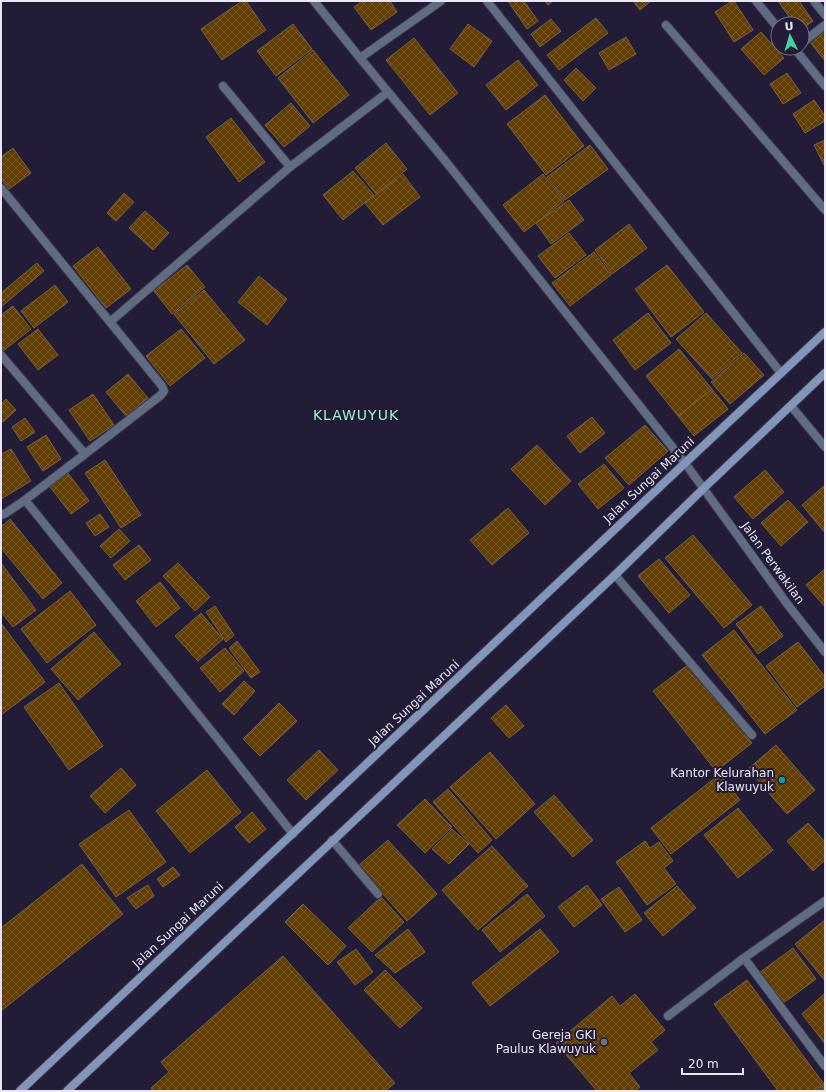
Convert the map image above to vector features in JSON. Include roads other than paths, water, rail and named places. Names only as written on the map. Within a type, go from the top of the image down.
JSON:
[{"type":"main road","name":"Jalan Sungai Maruni","points":[[20,1091],[825,332]]},
{"type":"main road","points":[[67,1091],[615,575],[825,373]]},
{"type":"street","name":"Jalan Perwakilan","points":[[314,1],[447,163],[685,463],[788,605],[825,652]]},
{"type":"street","points":[[360,58],[441,1]]},
{"type":"street","points":[[488,1],[781,374]]},
{"type":"street","points":[[756,1],[770,18]]},
{"type":"street","points":[[814,1],[825,15]]},
{"type":"street","points":[[810,37],[825,25]]},
{"type":"street","points":[[666,26],[825,210]]},
{"type":"street","points":[[801,56],[825,86]]},
{"type":"street","points":[[224,86],[290,167]]},
{"type":"street","points":[[110,322],[290,167],[388,92]]},
{"type":"street","points":[[1,188],[162,386],[164,391],[161,395],[25,500],[1,515]]},
{"type":"street","points":[[1,355],[85,454]]},
{"type":"street","points":[[791,406],[825,447]]},
{"type":"street","points":[[25,500],[218,738],[293,834]]},
{"type":"street","points":[[615,575],[752,735]]},
{"type":"street","points":[[332,840],[378,894]]},
{"type":"street","points":[[668,1016],[744,958],[825,901]]},
{"type":"street","points":[[744,958],[825,1066]]},
{"type":"place","name":"Kantor Kelurahan Klawuyuk","points":[[782,780]]},
{"type":"place","name":"Gereja GKI Paulus Klawuyuk","points":[[604,1042]]},
{"type":"district","name":"KLAWUYUK","points":[[356,415]]}]
